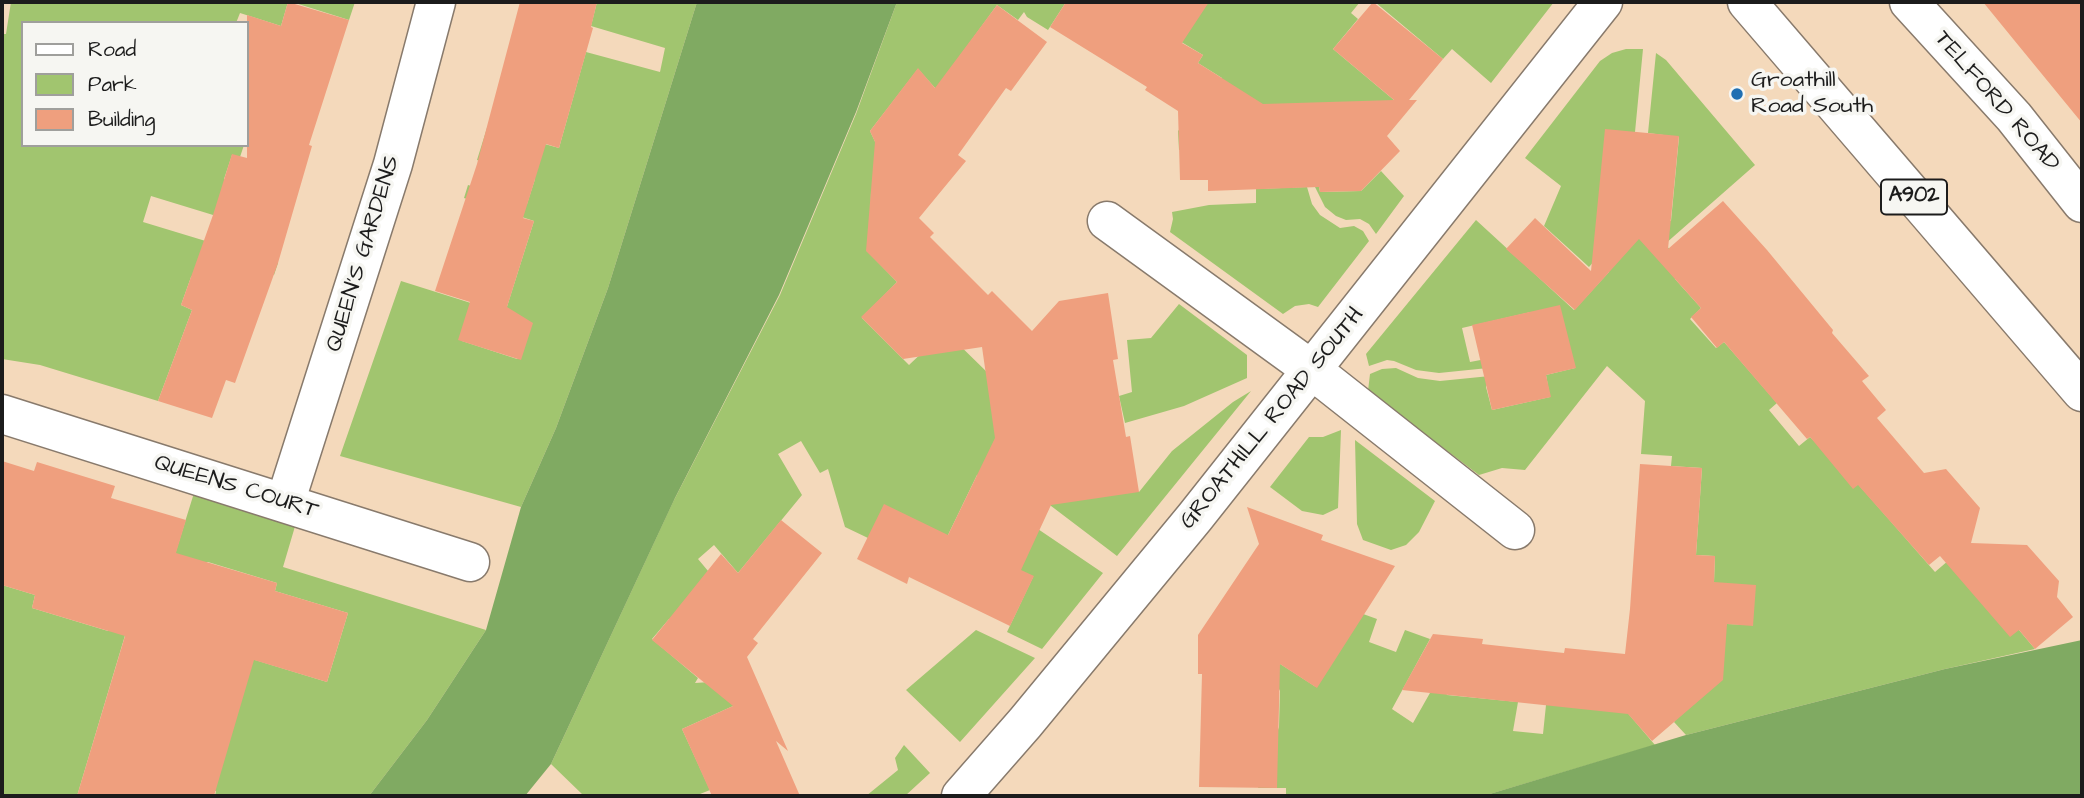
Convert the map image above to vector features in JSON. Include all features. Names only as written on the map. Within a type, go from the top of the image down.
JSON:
[{"type":"street","name":"QUEEN'S GARDENS","points":[[285,503],[393,164],[436,2]]},
{"type":"street","name":"GROATHILL ROAD SOUTH","points":[[961,796],[1093,641],[1312,370],[1603,2]]},
{"type":"street","name":"A902","points":[[1747,2],[2082,392]]},
{"type":"street","name":"TELFORD ROAD","points":[[1909,2],[2014,117],[2082,203]]},
{"type":"street","points":[[1107,221],[1312,370],[1514,530]]},
{"type":"street","name":"QUEENS COURT","points":[[2,414],[470,562]]},
{"type":"green space","points":[[11,2],[288,2],[281,26],[240,13],[237,21],[21,21],[21,147],[243,147],[240,157],[232,155],[224,179],[285,237],[151,196],[143,222],[278,263],[274,275],[213,252],[191,277],[181,305],[192,310],[158,401],[40,365],[2,359],[2,34],[6,34]]},
{"type":"green space","points":[[292,2],[355,2],[349,20]]},
{"type":"green space","points":[[597,2],[697,2],[608,288],[556,428],[521,507],[340,456],[401,281],[474,304],[462,341],[521,358],[505,313],[534,221],[464,198],[468,185],[527,204],[535,179],[477,160],[487,128],[559,148],[586,52],[660,72],[665,48],[591,26]]},
{"type":"green space","points":[[697,2],[897,2],[856,112],[779,295],[675,498],[551,764],[525,796],[369,796],[427,720],[486,630],[521,507],[556,428],[608,288]]},
{"type":"green space","points":[[897,2],[1066,2],[1048,30],[1027,17],[1024,12],[1018,20],[997,5],[936,89],[918,69],[870,131],[885,163],[882,192],[871,191],[870,254],[897,282],[862,318],[909,365],[945,331],[991,376],[1139,492],[1172,451],[1233,402],[1251,391],[1117,556],[1005,471],[977,475],[948,535],[868,538],[845,527],[828,469],[820,473],[801,441],[778,454],[802,495],[738,573],[714,545],[698,559],[724,590],[688,634],[669,619],[652,639],[698,678],[695,683],[756,679],[762,693],[682,729],[710,790],[695,796],[584,796],[551,764],[673,502],[780,295],[856,114]]},
{"type":"green space","points":[[1186,2],[1360,2],[1351,13],[1358,19],[1333,49],[1407,111],[1207,135],[1179,150],[1178,131],[1222,78],[1198,63],[1203,55],[1163,31],[1202,12]]},
{"type":"green space","points":[[1375,2],[1554,2],[1491,83],[1452,49],[1443,59]]},
{"type":"green space","points":[[1626,49],[1643,49],[1635,132],[1611,216],[1671,221],[1679,137],[1648,133],[1656,53],[1666,60],[1755,165],[1665,244],[1687,269],[1675,279],[1701,308],[1690,319],[1716,348],[1724,342],[1777,403],[1769,410],[1799,446],[1810,437],[1858,484],[1935,572],[1949,560],[2035,649],[1945,669],[1686,735],[1674,722],[1727,624],[1753,625],[1714,582],[1715,556],[1696,555],[1702,468],[1671,466],[1672,456],[1641,454],[1645,401],[1607,366],[1525,470],[1502,468],[1479,475],[1368,391],[1370,374],[1382,369],[1396,368],[1418,378],[1440,381],[1490,376],[1486,387],[1492,410],[1550,397],[1546,375],[1575,368],[1531,312],[1462,328],[1470,362],[1486,359],[1488,368],[1439,373],[1416,370],[1387,360],[1369,366],[1366,354],[1476,220],[1574,310],[1609,272],[1596,259],[1589,267],[1544,226],[1561,186],[1525,158],[1600,61],[1612,53]]},
{"type":"green space","points":[[1381,171],[1404,196],[1376,234],[1369,224],[1360,219],[1346,220],[1336,216],[1325,207],[1315,187],[1319,187],[1320,192],[1361,191]]},
{"type":"green space","points":[[1307,187],[1312,204],[1320,215],[1340,228],[1354,226],[1363,231],[1369,241],[1318,307],[1309,304],[1295,306],[1283,314],[1170,232],[1172,212],[1209,205],[1256,203],[1256,189]]},
{"type":"green space","points":[[1179,304],[1247,355],[1247,378],[1184,406],[1125,423],[1119,396],[1132,392],[1127,340],[1151,338]]},
{"type":"green space","points":[[1341,430],[1338,508],[1323,515],[1302,511],[1270,487],[1309,437],[1323,437]]},
{"type":"green space","points":[[1355,440],[1435,501],[1419,532],[1406,545],[1391,550],[1363,540],[1357,524]]},
{"type":"green space","points":[[194,493],[296,523],[283,567],[486,630],[427,720],[369,796],[215,796],[216,791],[208,789],[242,656],[327,682],[348,613],[275,591],[277,583],[208,562],[171,567]]},
{"type":"green space","points":[[1032,525],[1103,573],[1042,649],[1007,632],[1033,577],[1012,566]]},
{"type":"green space","points":[[1255,575],[1377,619],[1369,642],[1396,652],[1405,630],[1430,639],[1392,709],[1413,723],[1439,677],[1447,695],[1518,702],[1513,731],[1543,734],[1546,705],[1591,670],[1655,745],[1483,796],[1286,796],[1286,788],[1258,788],[1279,727],[1280,691],[1260,651],[1316,687]]},
{"type":"green space","points":[[2,585],[35,595],[32,608],[108,631],[129,622],[77,796],[2,796]]},
{"type":"green space","points":[[976,630],[1035,658],[960,742],[906,690]]},
{"type":"green space","points":[[2082,640],[2082,796],[1483,796],[1686,735],[1945,669]]},
{"type":"green space","points":[[904,745],[930,773],[905,796],[866,796],[898,770],[895,758]]},
{"type":"building","points":[[288,2],[349,20],[309,145],[312,146],[278,263],[235,383],[226,380],[212,418],[158,401],[192,310],[181,305],[232,154],[247,158],[247,15],[281,26]]},
{"type":"building","points":[[520,2],[597,2],[591,27],[593,28],[559,148],[546,144],[523,218],[534,221],[507,307],[533,323],[521,360],[458,340],[470,302],[435,291],[477,164]]},
{"type":"building","points":[[1066,2],[1209,2],[1182,43],[1203,55],[1198,63],[1263,104],[1394,100],[1333,49],[1373,2],[1443,59],[1409,100],[1417,100],[1387,136],[1400,151],[1361,191],[1320,192],[1319,187],[1208,191],[1208,180],[1180,180],[1178,111],[1145,90],[1147,87],[1050,27]]},
{"type":"building","points":[[1983,2],[2082,2],[2082,123],[2014,40]]},
{"type":"building","points":[[997,5],[1047,42],[1011,91],[1006,88],[958,155],[966,161],[919,218],[934,233],[930,237],[988,295],[992,291],[1032,331],[1059,301],[1108,293],[1118,359],[1113,360],[1126,437],[1130,436],[1139,492],[1051,505],[1021,570],[1034,576],[1010,626],[909,577],[907,584],[857,559],[884,504],[948,535],[995,438],[982,347],[903,359],[861,317],[897,282],[866,251],[875,142],[870,131],[918,68],[935,88]]},
{"type":"building","points":[[1605,129],[1679,136],[1668,249],[1723,201],[1767,250],[1869,376],[1862,381],[1886,410],[1877,418],[1924,473],[1946,469],[1980,508],[1971,543],[2027,545],[2059,581],[2057,597],[2073,617],[2035,649],[2019,630],[2010,637],[1940,556],[1929,565],[1858,485],[1853,489],[1724,342],[1717,348],[1691,317],[1701,308],[1639,239],[1575,310],[1506,249],[1535,218],[1591,271]]},
{"type":"building","points":[[1560,305],[1576,368],[1546,375],[1551,397],[1492,410],[1472,325]]},
{"type":"building","points":[[2,461],[34,471],[37,462],[115,486],[111,498],[186,520],[176,553],[277,583],[275,591],[348,613],[327,682],[254,660],[214,796],[77,796],[125,636],[32,608],[35,595],[2,585]]},
{"type":"building","points":[[1640,464],[1702,468],[1696,555],[1715,556],[1714,582],[1756,585],[1753,626],[1727,624],[1723,680],[1652,741],[1628,714],[1402,690],[1433,634],[1483,639],[1482,644],[1564,653],[1565,648],[1625,654]]},
{"type":"building","points":[[1247,507],[1323,535],[1321,540],[1395,566],[1317,688],[1280,664],[1277,788],[1199,787],[1202,674],[1198,674],[1198,635],[1259,544]]},
{"type":"building","points":[[781,520],[822,553],[753,639],[758,643],[747,657],[788,751],[776,741],[800,796],[712,796],[682,729],[733,706],[652,640],[721,554],[738,573]]},
{"type":"place","name":"Groathill Road South","points":[[1737,94]]}]
